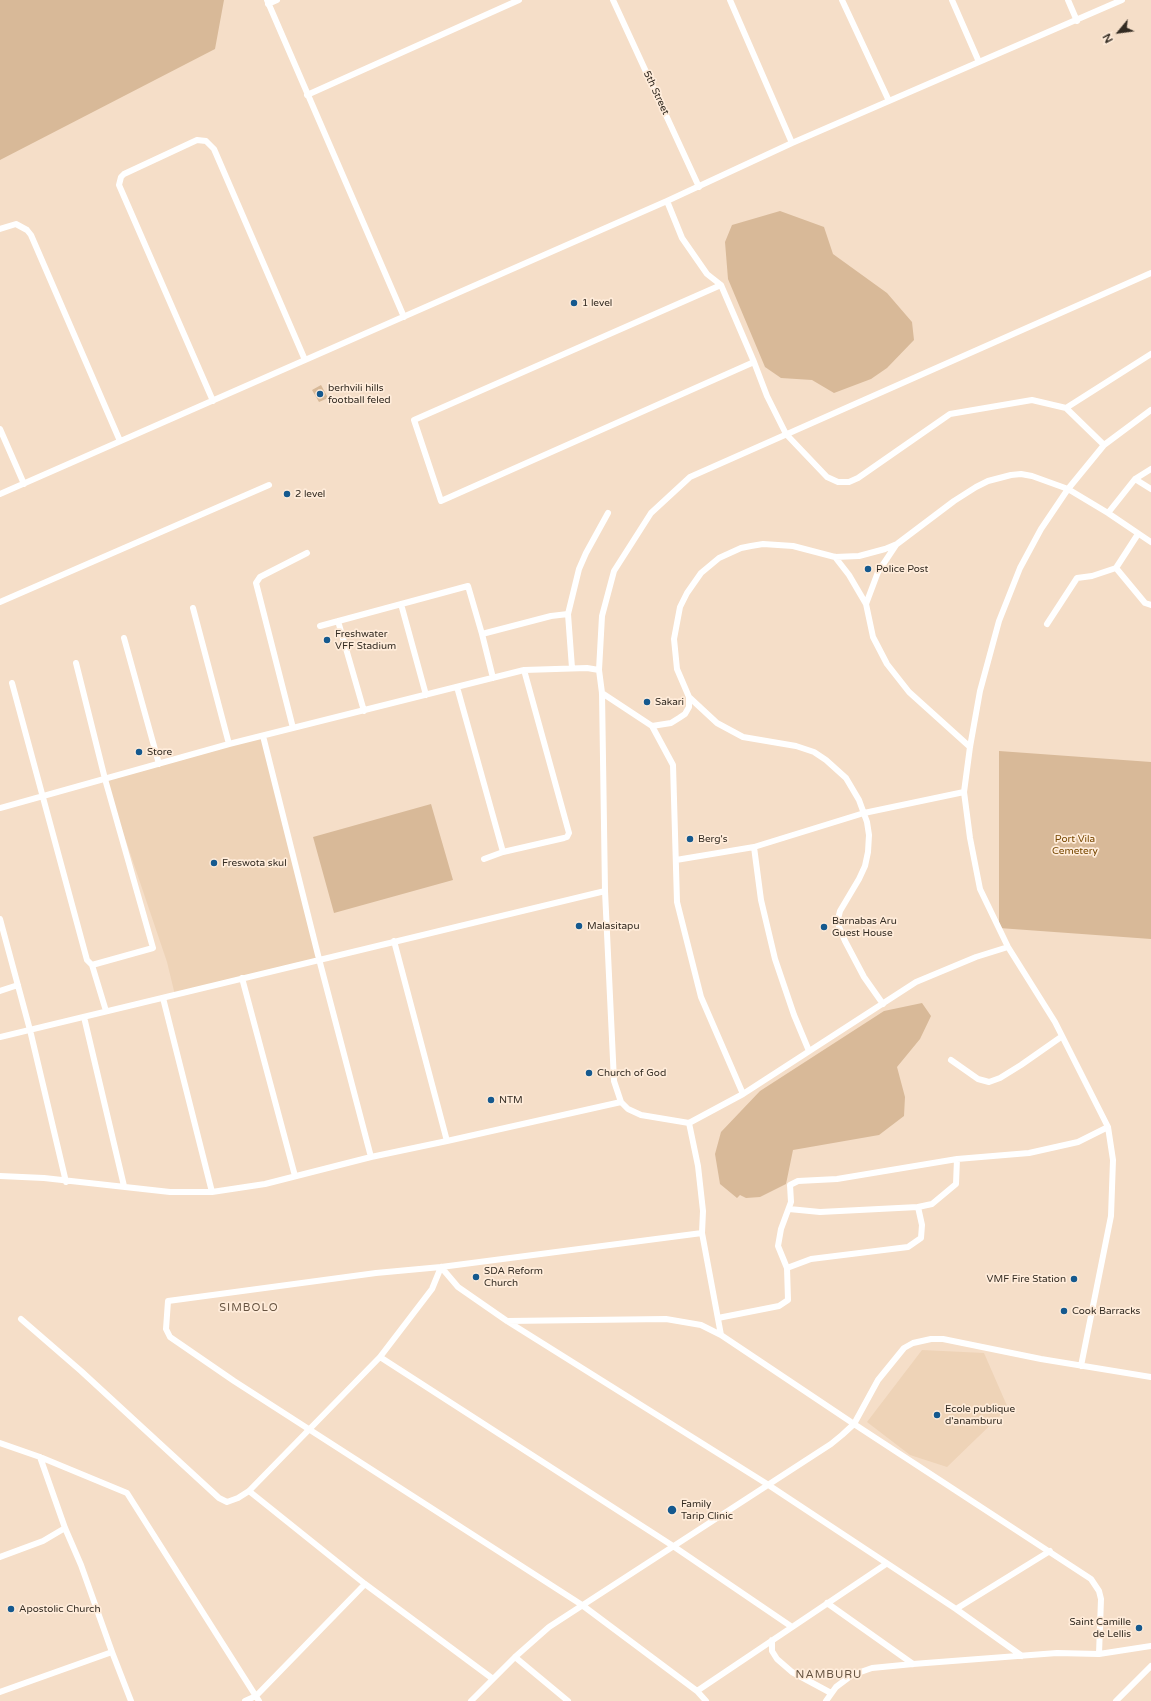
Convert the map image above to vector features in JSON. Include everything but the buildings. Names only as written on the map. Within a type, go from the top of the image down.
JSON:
[{"type":"street","points":[[277,0],[268,2],[404,317]]},
{"type":"street","points":[[307,95],[519,0]]},
{"type":"street","name":"5th Street","points":[[613,0],[699,187]]},
{"type":"street","points":[[730,0],[792,143]]},
{"type":"street","points":[[842,0],[889,101]]},
{"type":"street","points":[[952,0],[980,62]]},
{"type":"street","points":[[1068,0],[1077,21]]},
{"type":"street","points":[[0,494],[699,187],[792,143],[1077,21],[1122,0]]},
{"type":"street","points":[[213,401],[119,185],[121,177],[124,174],[197,140],[206,141],[214,149],[305,360]]},
{"type":"street","points":[[667,201],[682,238],[707,274],[721,285],[767,396],[786,434],[827,477],[838,482],[849,482],[858,478],[950,414],[1032,400],[1066,408],[1104,445]]},
{"type":"street","points":[[0,229],[16,224],[27,230],[31,235],[120,441]]},
{"type":"street","points":[[1008,947],[976,957],[916,982],[742,1094],[689,1123],[641,1115],[628,1109],[621,1102],[614,1081],[605,891],[602,693],[599,670],[602,616],[614,571],[651,513],[690,477],[1151,273]]},
{"type":"street","points":[[721,285],[414,420],[441,501],[754,362]]},
{"type":"street","points":[[1066,408],[1151,354]]},
{"type":"street","points":[[1081,1366],[1111,1216],[1114,1160],[1108,1127],[1061,1037],[1055,1022],[1008,947],[980,889],[970,838],[964,792],[980,691],[999,622],[1020,568],[1041,529],[1068,488],[1104,445],[1151,410]]},
{"type":"street","points":[[0,429],[24,484]]},
{"type":"street","points":[[1108,513],[1135,479],[1151,469]]},
{"type":"street","points":[[652,726],[663,725],[679,718],[685,714],[689,707],[689,697],[678,669],[674,639],[680,607],[687,593],[701,573],[719,558],[741,548],[763,544],[793,546],[835,558],[859,556],[897,544],[954,501],[976,487],[1000,477],[1021,474],[1046,480],[1068,488],[1151,542]]},
{"type":"street","points":[[1135,479],[1151,489]]},
{"type":"street","points":[[0,602],[269,485]]},
{"type":"street","points":[[572,668],[568,614],[579,569],[608,513]]},
{"type":"street","points":[[1047,624],[1076,578],[1092,576],[1116,568],[1138,534]]},
{"type":"street","points":[[866,604],[878,572],[897,544]]},
{"type":"street","points":[[293,728],[256,583],[260,577],[307,553]]},
{"type":"street","points":[[835,558],[849,575],[866,604],[873,637],[887,664],[909,692],[970,747]]},
{"type":"street","points":[[1116,568],[1145,603],[1151,605]]},
{"type":"street","points":[[320,626],[468,586],[493,678]]},
{"type":"street","points":[[401,604],[426,695]]},
{"type":"street","points":[[193,608],[229,744]]},
{"type":"street","points":[[482,634],[551,616],[568,614]]},
{"type":"street","points":[[338,620],[364,711]]},
{"type":"street","points":[[124,638],[159,764]]},
{"type":"street","points":[[76,663],[105,779],[153,948],[92,965]]},
{"type":"street","points":[[0,808],[229,744],[524,670],[587,668],[599,670]]},
{"type":"street","points":[[484,858],[503,852],[564,838],[567,837],[569,833],[524,670]]},
{"type":"street","points":[[12,683],[87,960],[92,965],[106,1011]]},
{"type":"street","points":[[457,687],[503,852]]},
{"type":"street","points":[[602,693],[652,726],[673,765],[677,902],[701,998],[742,1094]]},
{"type":"street","points":[[689,697],[717,723],[743,736],[796,746],[814,752],[826,760],[846,778],[859,800],[864,813],[869,835],[865,866],[840,911],[838,919],[839,927],[864,977],[882,1004]]},
{"type":"street","points":[[263,736],[371,1157]]},
{"type":"street","points":[[676,860],[754,847],[864,813],[964,792]]},
{"type":"street","points":[[754,847],[761,900],[775,959],[794,1015],[810,1050]]},
{"type":"street","points":[[0,1037],[605,891]]},
{"type":"street","points":[[0,919],[30,1030],[66,1182]]},
{"type":"street","points":[[394,941],[447,1141]]},
{"type":"street","points":[[242,978],[295,1176]]},
{"type":"street","points":[[0,991],[18,985]]},
{"type":"street","points":[[163,998],[212,1192]]},
{"type":"street","points":[[84,1017],[124,1186]]},
{"type":"street","points":[[951,1060],[978,1079],[990,1082],[1000,1078],[1021,1065],[1061,1037]]},
{"type":"street","points":[[0,1176],[44,1178],[66,1182],[124,1186],[170,1192],[212,1192],[265,1184],[371,1157],[621,1102]]},
{"type":"street","points":[[689,1123],[698,1166],[703,1211],[702,1232],[721,1335]]},
{"type":"street","points":[[718,1318],[779,1306],[788,1300],[788,1268],[778,1246],[781,1229],[791,1202],[790,1186],[798,1181],[836,1179],[957,1159],[1029,1153],[1078,1142],[1108,1127]]},
{"type":"street","points":[[789,1209],[820,1212],[918,1207],[932,1204],[956,1184],[957,1159]]},
{"type":"street","points":[[788,1268],[812,1259],[908,1247],[921,1238],[922,1225],[918,1207]]},
{"type":"street","points":[[702,1232],[441,1267],[376,1273],[168,1301],[166,1329],[170,1337],[308,1430],[582,1605],[697,1691],[706,1701]]},
{"type":"street","points":[[441,1267],[458,1287],[507,1321],[766,1484],[956,1609],[1022,1656]]},
{"type":"street","points":[[21,1319],[81,1371],[221,1500],[227,1502],[238,1498],[249,1491],[380,1357],[432,1289],[441,1267]]},
{"type":"street","points":[[507,1321],[666,1319],[701,1325],[721,1335],[1091,1579],[1099,1591],[1101,1599],[1099,1654]]},
{"type":"street","points":[[471,1701],[515,1657],[549,1627],[766,1484],[831,1444],[854,1424],[878,1380],[904,1348],[920,1341],[944,1339],[1041,1359],[1151,1377]]},
{"type":"street","points":[[380,1357],[673,1546],[792,1627]]},
{"type":"street","points":[[0,1443],[40,1457],[127,1493],[258,1699]]},
{"type":"street","points":[[40,1457],[65,1528],[81,1564],[131,1701]]},
{"type":"street","points":[[249,1491],[365,1584],[493,1679]]},
{"type":"street","points":[[0,1557],[43,1541],[65,1528]]},
{"type":"street","points":[[956,1609],[1050,1551]]},
{"type":"street","points":[[697,1691],[886,1564]]},
{"type":"street","points":[[245,1701],[258,1699],[365,1584]]},
{"type":"street","points":[[827,1603],[913,1664]]},
{"type":"street","points":[[772,1640],[772,1651],[777,1659],[792,1672],[831,1693]]},
{"type":"street","points":[[826,1701],[836,1687],[852,1675],[872,1668],[1057,1653],[1099,1654],[1151,1646]]},
{"type":"street","points":[[0,1692],[112,1652]]},
{"type":"street","points":[[515,1657],[568,1701]]},
{"type":"street","points":[[1116,1701],[1151,1666]]},
{"type":"shaded area","name":"Freswota skul","points":[[263,736],[319,959],[175,995],[167,962],[105,779]]},
{"type":"shaded area","name":"Ecole publique d'anamburu","points":[[922,1350],[984,1353],[1008,1408],[947,1467],[910,1455],[867,1422]]},
{"type":"green space","points":[[0,0],[224,0],[215,49],[0,160]]},
{"type":"green space","points":[[780,211],[824,227],[833,254],[887,293],[912,322],[914,340],[887,368],[871,379],[834,393],[812,380],[781,378],[765,367],[728,279],[725,242],[732,225]]},
{"type":"green space","name":"berhvili hills football feled","points":[[321,385],[328,398],[319,402],[312,390]]},
{"type":"green space","name":"Port Vila Cemetery","points":[[999,751],[1151,762],[1151,939],[999,928]]},
{"type":"green space","points":[[431,804],[453,880],[334,913],[313,837]]},
{"type":"green space","points":[[922,1003],[931,1016],[920,1039],[897,1067],[905,1097],[904,1116],[879,1135],[793,1150],[786,1184],[760,1197],[746,1198],[740,1195],[737,1198],[720,1184],[715,1154],[721,1132],[760,1091],[884,1011]]},
{"type":"place","name":"1 level","points":[[574,303]]},
{"type":"place","name":"berhvili hills football feled","points":[[320,394]]},
{"type":"place","name":"2 level","points":[[287,494]]},
{"type":"place","name":"Police Post","points":[[868,569]]},
{"type":"place","name":"Freshwater VFF Stadium","points":[[327,640]]},
{"type":"place","name":"Sakari","points":[[647,702]]},
{"type":"place","name":"Store","points":[[139,752]]},
{"type":"place","name":"Berg's","points":[[690,839]]},
{"type":"place","name":"Freswota skul","points":[[214,863]]},
{"type":"place","name":"Malasitapu","points":[[579,926]]},
{"type":"place","name":"Barnabas Aru Guest House","points":[[824,927]]},
{"type":"place","name":"Church of God","points":[[589,1073]]},
{"type":"place","name":"NTM","points":[[491,1100]]},
{"type":"place","name":"SDA Reform Church","points":[[476,1277]]},
{"type":"place","name":"VMF Fire Station","points":[[1074,1279]]},
{"type":"place","name":"Cook Barracks","points":[[1064,1311]]},
{"type":"place","name":"Ecole publique d'anamburu","points":[[937,1415]]},
{"type":"place","name":"Family Tarip Clinic","points":[[672,1510]]},
{"type":"place","name":"Apostolic Church","points":[[11,1609]]},
{"type":"place","name":"Saint Camille de Lellis","points":[[1139,1628]]},
{"type":"district","name":"SIMBOLO","points":[[249,1308]]},
{"type":"district","name":"NAMBURU","points":[[829,1675]]}]
